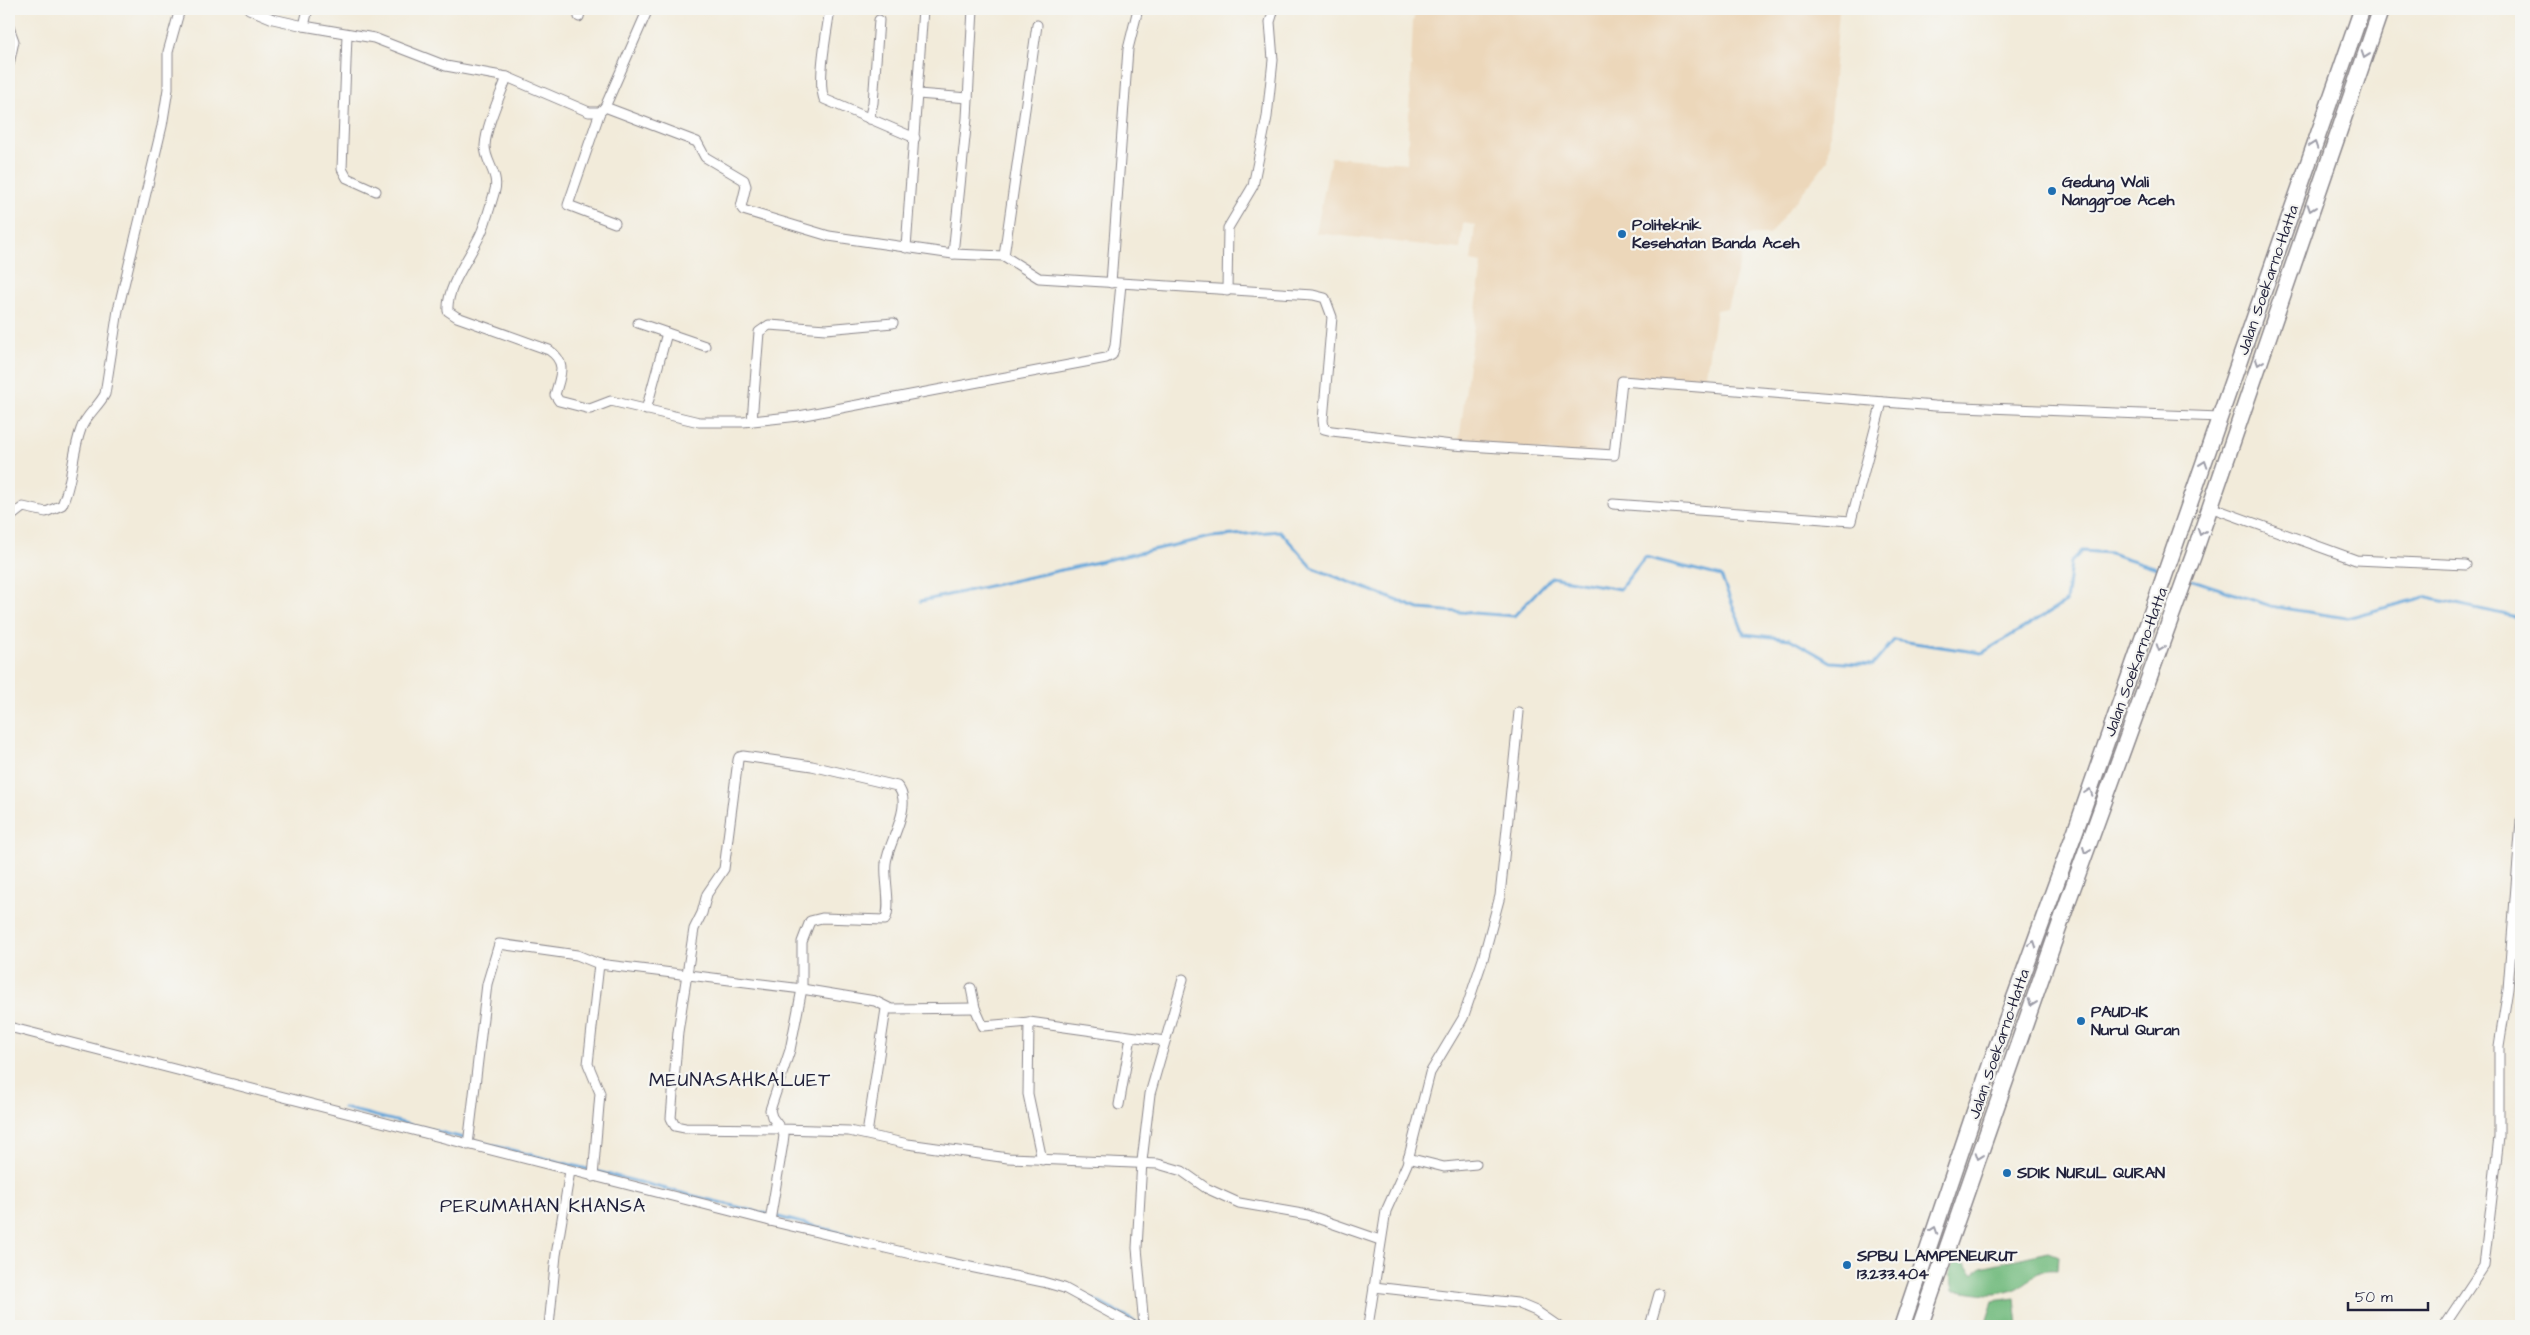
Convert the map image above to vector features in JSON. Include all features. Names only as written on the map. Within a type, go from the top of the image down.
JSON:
[{"type":"highway","name":"Jalan Soekarno-Hatta","points":[[1902,1326],[1974,1112],[2176,543],[2362,9]]},
{"type":"highway","name":"Jalan Soekarno-Hatta","points":[[1920,1326],[1992,1118],[2194,554],[2381,9]]},
{"type":"highway","points":[[1974,1112],[1992,1118]]},
{"type":"street","points":[[9,518],[23,507],[46,512],[62,505],[67,494],[82,426],[100,404],[105,394],[118,310],[162,126],[168,89],[168,52],[180,9]]},
{"type":"street","points":[[249,9],[273,19],[347,35],[381,40],[446,66],[507,76],[589,112],[602,110],[697,142],[705,157],[744,180],[746,186],[741,207],[743,210],[829,236],[952,254],[1004,256],[1039,278],[1313,295],[1326,298],[1332,317],[1323,420],[1324,429],[1332,431],[1452,445],[1614,455],[1622,381],[1882,402],[2220,417]]},
{"type":"street","points":[[304,26],[308,9]]},
{"type":"street","points":[[615,223],[568,204],[602,110],[648,9]]},
{"type":"street","points":[[830,9],[822,95],[826,100],[915,138]]},
{"type":"street","points":[[906,248],[923,9]]},
{"type":"street","points":[[952,254],[968,98],[973,9]]},
{"type":"street","points":[[1111,283],[1128,49],[1138,9]]},
{"type":"street","points":[[1227,291],[1228,228],[1253,186],[1267,117],[1273,60],[1270,22],[1274,9]]},
{"type":"street","points":[[869,119],[873,103],[878,20]]},
{"type":"street","points":[[1004,256],[1037,26]]},
{"type":"street","points":[[9,27],[14,41],[9,64]]},
{"type":"street","points":[[347,35],[342,169],[347,178],[376,191]]},
{"type":"street","points":[[507,76],[485,145],[496,180],[496,188],[482,230],[465,266],[455,280],[448,304],[448,311],[457,317],[550,350],[558,356],[562,364],[555,395],[558,401],[590,409],[611,401],[699,422],[752,421],[799,416],[1106,358],[1112,355],[1115,346],[1121,284]]},
{"type":"street","points":[[918,94],[968,98]]},
{"type":"street","points":[[638,323],[705,346]]},
{"type":"street","points":[[752,421],[759,332],[762,327],[769,325],[826,329],[893,323]]},
{"type":"street","points":[[646,410],[667,333]]},
{"type":"street","points":[[1613,504],[1851,521],[1882,402]]},
{"type":"street","points":[[2210,507],[2356,560],[2466,565]]},
{"type":"street","points":[[1368,1326],[1380,1260],[1380,1240],[1386,1211],[1408,1158],[1430,1073],[1462,1018],[1483,959],[1500,896],[1520,712]]},
{"type":"street","points":[[771,1216],[783,1143],[781,1129],[772,1117],[771,1104],[788,1056],[802,989],[802,942],[810,921],[822,918],[884,921],[887,918],[886,862],[904,798],[902,791],[896,786],[812,766],[743,756],[739,757],[738,760],[724,869],[707,894],[702,913],[694,929],[678,1032],[672,1123],[685,1128],[781,1129],[849,1131],[908,1144],[1042,1160],[1142,1161],[1171,1166],[1206,1188],[1239,1203],[1308,1215],[1380,1240]]},
{"type":"street","points":[[2444,1326],[2484,1266],[2500,1137],[2499,1046],[2508,989],[2521,822]]},
{"type":"street","points":[[468,1145],[487,984],[499,944],[577,955],[599,964],[802,989],[875,1001],[886,1009],[975,1008]]},
{"type":"street","points":[[594,1171],[600,1093],[588,1064],[599,964]]},
{"type":"street","points":[[1144,1326],[1137,1248],[1142,1161],[1150,1094],[1183,979]]},
{"type":"street","points":[[971,988],[975,1008],[983,1026],[1028,1022],[1165,1041]]},
{"type":"street","points":[[867,1134],[886,1009]]},
{"type":"street","points":[[1028,1022],[1028,1094],[1042,1160]]},
{"type":"street","points":[[9,1027],[570,1171],[594,1171],[941,1261],[1043,1282],[1089,1301],[1134,1326]]},
{"type":"street","points":[[1119,1105],[1131,1037]]},
{"type":"street","points":[[1408,1158],[1444,1167],[1476,1164]]},
{"type":"street","points":[[549,1326],[556,1255],[570,1171]]},
{"type":"street","points":[[1374,1287],[1517,1303],[1536,1311],[1558,1326]]},
{"type":"street","points":[[1650,1326],[1659,1294]]},
{"type":"shaded area","name":"Politeknik Kesehatan Banda Aceh","points":[[1417,9],[1839,9],[1828,160],[1769,235],[1748,235],[1727,308],[1716,310],[1704,386],[1618,380],[1612,458],[1459,442],[1482,263],[1471,261],[1475,225],[1463,223],[1460,249],[1316,233],[1331,157],[1407,163],[1413,21]]},
{"type":"green space","points":[[2048,1252],[2058,1256],[2057,1270],[2038,1273],[2015,1289],[1999,1294],[1953,1290],[1950,1275],[1951,1268],[1961,1258],[1974,1275],[1981,1267]]},
{"type":"green space","points":[[2015,1298],[2018,1326],[1985,1326],[1993,1301]]},
{"type":"waterway","points":[[921,601],[1211,537],[1280,531],[1313,568],[1419,609],[1514,616],[1551,577],[1620,589],[1645,557],[1721,576],[1744,634],[1790,639],[1831,662],[1873,665],[1894,640],[1982,653],[2066,602],[2071,562],[2082,551],[2110,553],[2163,570]]},
{"type":"waterway","points":[[2190,579],[2271,606],[2347,618],[2424,597],[2521,618]]},
{"type":"waterway","points":[[344,1108],[854,1236]]},
{"type":"waterway","points":[[1083,1294],[1141,1325]]},
{"type":"place","name":"Gedung Wali Nanggroe Aceh","points":[[2052,191]]},
{"type":"place","name":"Politeknik Kesehatan Banda Aceh","points":[[1622,234]]},
{"type":"place","name":"PAUD-IK Nurul Quran","points":[[2081,1021]]},
{"type":"place","name":"SDIK NURUL QURAN","points":[[2007,1173]]},
{"type":"place","name":"SPBU LAMPENEURUT 13.233.404","points":[[1847,1265]]},
{"type":"district","name":"MEUNASAHKALUET","points":[[740,1080]]},
{"type":"district","name":"PERUMAHAN KHANSA","points":[[543,1206]]}]
